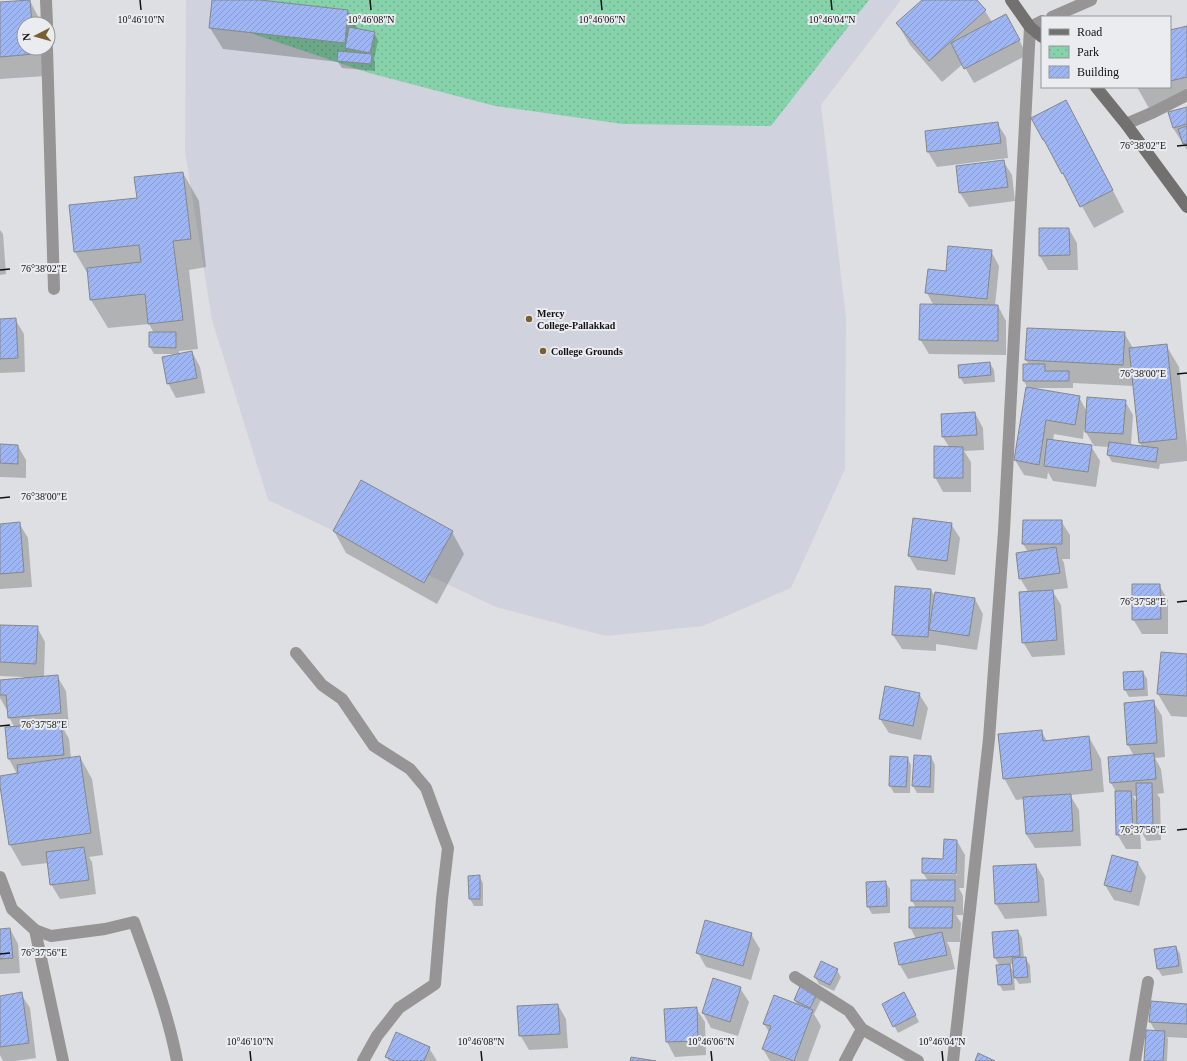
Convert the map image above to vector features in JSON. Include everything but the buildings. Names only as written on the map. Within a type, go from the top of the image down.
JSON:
[{"type":"main road","points":[[1011,0],[1030,27],[1041,36]]},
{"type":"main road","points":[[1097,88],[1126,124],[1187,207]]},
{"type":"street","points":[[46,0],[47,16]]},
{"type":"street","points":[[1054,16],[1091,0]]},
{"type":"street","points":[[953,1061],[990,732],[1004,523],[1030,27],[1041,22]]},
{"type":"street","points":[[47,56],[54,289]]},
{"type":"street","points":[[1126,124],[1187,95]]},
{"type":"street","points":[[296,653],[322,685],[342,699],[374,746],[410,769],[426,788],[448,848],[435,984],[399,1008],[377,1036],[363,1061]]},
{"type":"street","points":[[0,877],[12,909],[35,930],[51,936],[105,929],[134,922],[173,1040],[177,1061]]},
{"type":"street","points":[[35,930],[63,1061]]},
{"type":"street","points":[[795,977],[850,1011],[862,1029],[918,1061]]},
{"type":"street","points":[[1135,1061],[1148,982]]},
{"type":"street","points":[[845,1061],[862,1029]]},
{"type":"shaded area","name":"Mercy College-Pallakkad","points":[[186,0],[901,0],[821,105],[846,318],[845,469],[791,588],[703,626],[606,636],[496,607],[268,500],[212,320],[185,152]]},
{"type":"green space","points":[[216,0],[869,0],[771,126],[623,124],[495,106],[369,73],[215,21]]},
{"type":"place","name":"Mercy College-Pallakkad","points":[[529,319]]},
{"type":"place","name":"College Grounds","points":[[543,351]]}]
